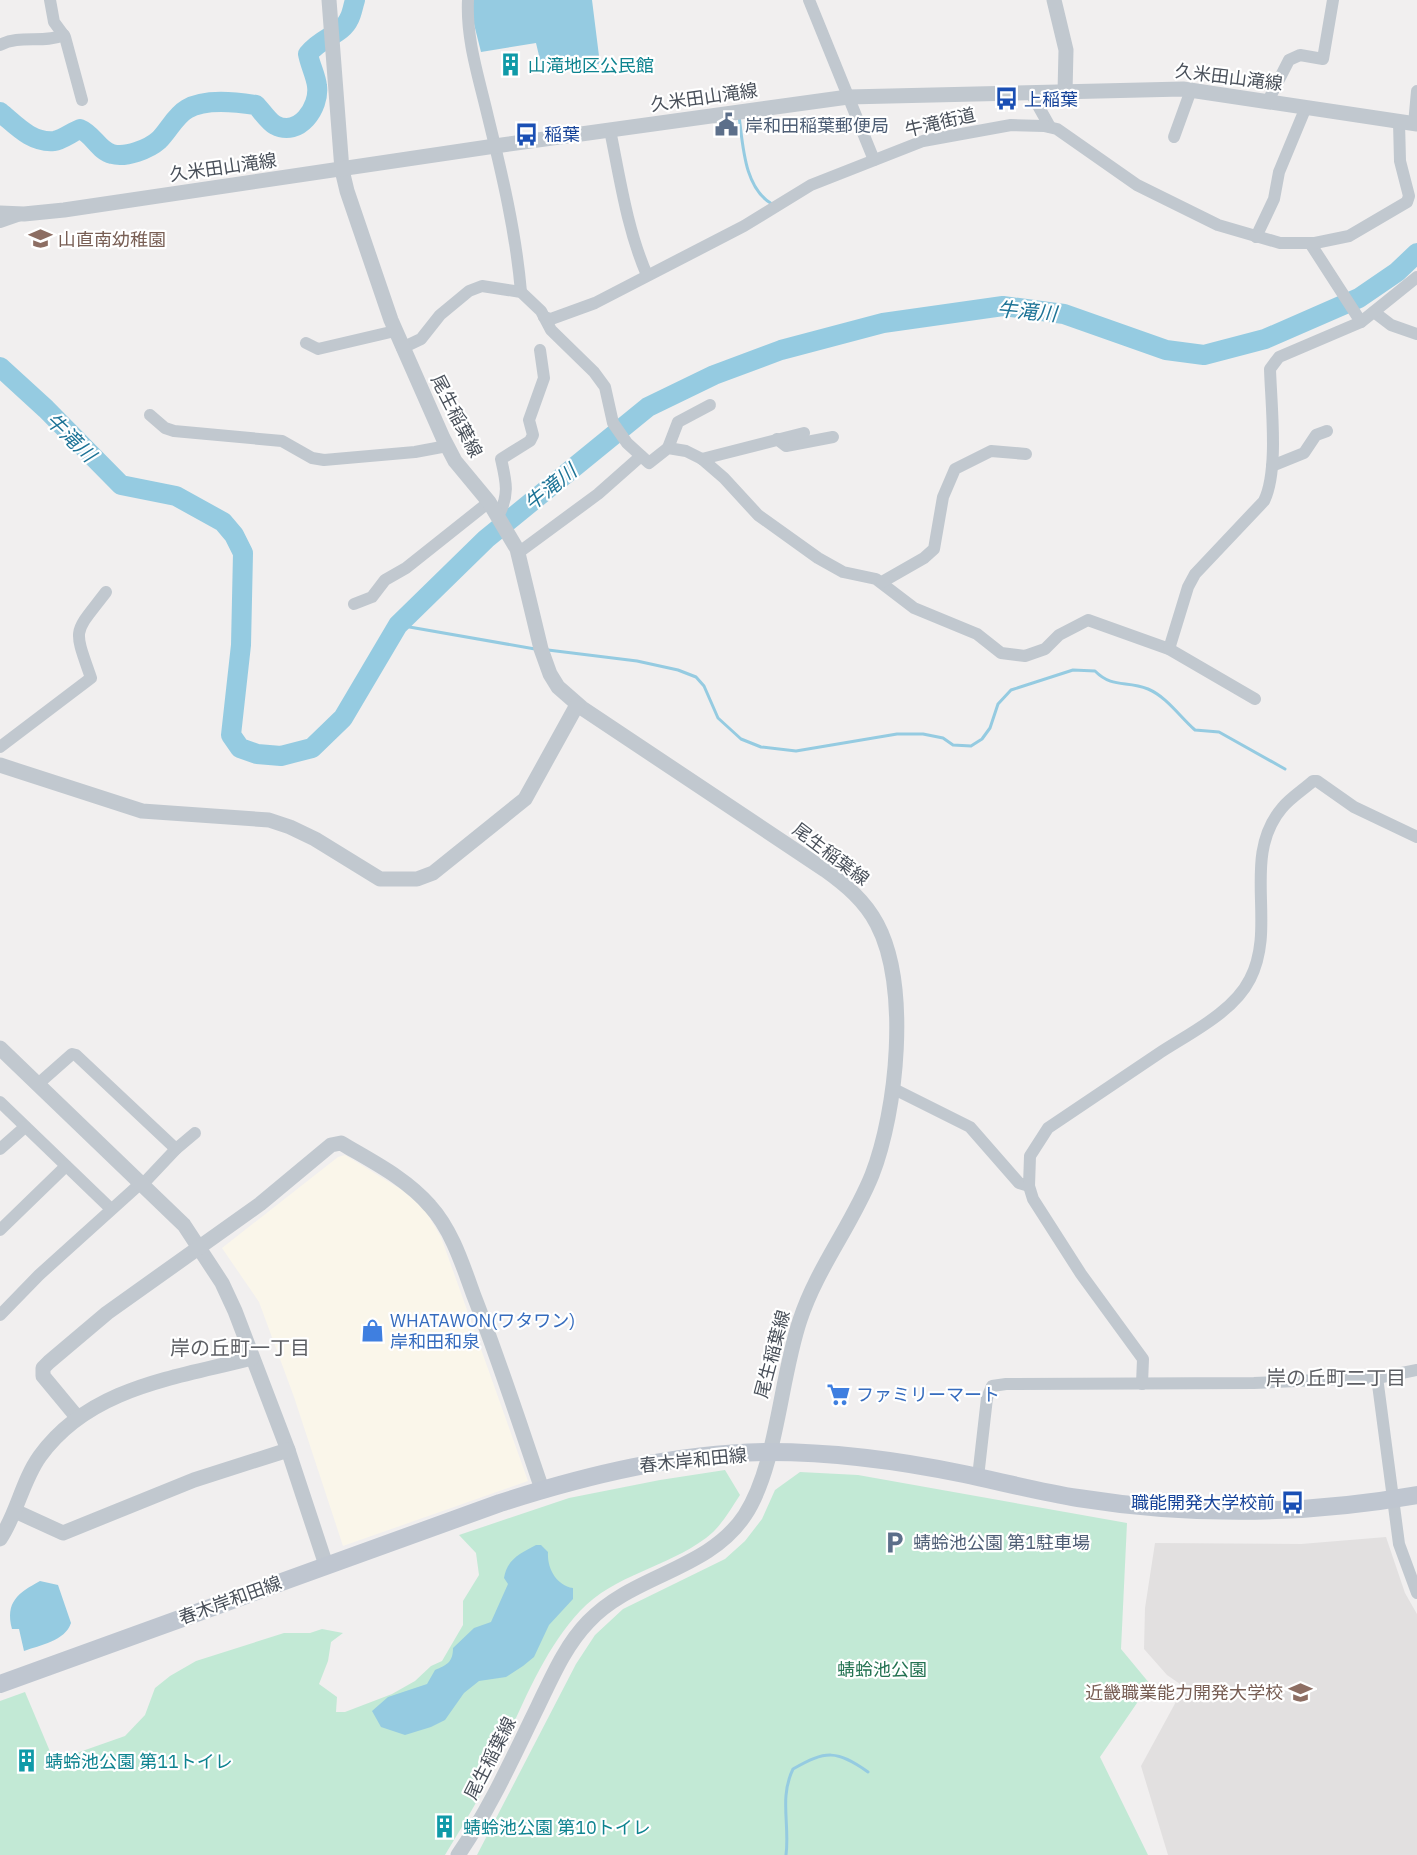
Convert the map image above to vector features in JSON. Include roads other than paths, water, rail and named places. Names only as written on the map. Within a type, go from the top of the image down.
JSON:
[{"type":"main road","name":"春木岸和田線","points":[[0,1684],[326,1565],[542,1490],[651,1463],[769,1452],[861,1458],[978,1477],[1077,1498],[1207,1512],[1321,1509],[1417,1495]]},
{"type":"street","points":[[50,0],[54,22],[64,35],[82,100]]},
{"type":"street","name":"尾生稲葉線","points":[[329,0],[342,170],[369,260],[402,348],[447,446],[466,476],[489,502],[518,551],[549,674],[558,687],[577,705],[840,880],[866,906],[882,933],[891,959],[897,1020],[892,1088],[884,1135],[873,1172],[863,1196],[820,1271],[800,1320],[787,1363],[769,1452],[754,1498],[731,1533],[699,1557],[615,1598],[579,1632],[557,1666],[494,1796],[458,1855]]},
{"type":"street","points":[[468,0],[467,27],[495,146],[518,259],[521,292],[544,317],[551,330],[605,387],[613,423],[627,443],[649,463],[668,448],[678,422],[710,405]]},
{"type":"street","points":[[809,0],[874,160]]},
{"type":"street","points":[[1054,0],[1066,50],[1065,92]]},
{"type":"street","points":[[1268,101],[1289,60],[1300,55],[1323,59],[1334,0]]},
{"type":"street","points":[[0,45],[18,39],[54,39],[64,35]]},
{"type":"street","points":[[1174,137],[1191,90]]},
{"type":"street","name":"久米田山滝線","points":[[0,213],[24,214],[848,97],[1191,90],[1410,123]]},
{"type":"street","points":[[1031,93],[1050,127],[1123,178],[1218,225],[1280,243],[1310,243],[1361,231],[1407,202],[1409,196],[1400,161],[1417,91]]},
{"type":"street","points":[[1257,237],[1274,199],[1279,172],[1306,107]]},
{"type":"street","name":"牛滝街道","points":[[544,317],[551,319],[595,303],[744,226],[811,185],[874,160],[943,136],[1011,125],[1050,127]]},
{"type":"street","points":[[610,130],[625,204],[638,253],[647,275]]},
{"type":"street","points":[[0,222],[24,214]]},
{"type":"street","points":[[1310,243],[1361,322]]},
{"type":"street","points":[[1169,649],[1191,580],[1210,556],[1264,501],[1269,491],[1272,466],[1270,369],[1273,364],[1279,357],[1361,322],[1417,277]]},
{"type":"street","points":[[402,348],[421,339],[440,315],[469,291],[482,286],[521,292]]},
{"type":"street","points":[[1374,312],[1390,325],[1417,334]]},
{"type":"street","points":[[306,343],[318,349],[395,331]]},
{"type":"street","points":[[498,516],[506,502],[508,489],[501,459],[530,441],[533,435],[529,420],[544,378],[540,350]]},
{"type":"street","points":[[150,416],[165,428],[174,431],[282,441],[312,458],[324,460],[415,452],[447,446]]},
{"type":"street","points":[[1272,466],[1304,453],[1316,435],[1327,431]]},
{"type":"street","points":[[702,459],[804,433]]},
{"type":"street","points":[[777,439],[786,446],[833,437]]},
{"type":"street","points":[[668,448],[686,450],[702,459],[724,478],[758,515],[795,543],[843,572],[882,582],[914,608],[976,634],[1001,653],[1025,656],[1045,650],[1059,635],[1088,620],[1169,649],[1255,699]]},
{"type":"street","points":[[882,582],[924,558],[934,549],[942,497],[955,469],[991,452],[1026,454]]},
{"type":"street","points":[[518,551],[598,494],[641,456]]},
{"type":"street","points":[[354,604],[372,597],[385,580],[406,568],[489,502]]},
{"type":"street","points":[[0,747],[91,678],[77,637],[79,627],[106,592]]},
{"type":"street","points":[[0,765],[142,811],[268,820],[315,840],[381,879],[417,879],[433,873],[525,799],[577,705]]},
{"type":"street","points":[[1142,1384],[1143,1359],[1114,1322],[1043,1217],[1029,1186],[1030,1156],[1048,1128],[1195,1030],[1241,993],[1250,980],[1259,956],[1262,915],[1261,852],[1266,834],[1282,807],[1313,781],[1317,781],[1354,807],[1417,837]]},
{"type":"street","points":[[0,1048],[184,1225],[201,1248],[222,1283],[252,1358],[288,1450],[326,1565]]},
{"type":"street","points":[[38,1084],[72,1054],[76,1055],[176,1149]]},
{"type":"street","points":[[892,1088],[970,1127],[1019,1183],[1029,1186]]},
{"type":"street","points":[[0,1102],[110,1209]]},
{"type":"street","points":[[0,1149],[25,1127]]},
{"type":"street","points":[[0,1315],[110,1209],[142,1184],[195,1133]]},
{"type":"street","points":[[77,1417],[43,1376],[43,1368],[107,1313],[260,1204],[331,1145],[341,1143],[401,1179],[431,1207],[454,1246],[494,1347],[542,1490]]},
{"type":"street","points":[[0,1230],[66,1166]]},
{"type":"street","points":[[0,1539],[39,1458],[64,1428],[77,1417],[103,1401],[124,1393],[252,1358]]},
{"type":"street","points":[[978,1477],[987,1398],[992,1386],[1377,1377],[1417,1370]]},
{"type":"street","points":[[1377,1377],[1403,1560],[1417,1593]]},
{"type":"street","points":[[15,1511],[63,1533],[194,1480],[288,1450]]},
{"type":"water","points":[[473,0],[592,0],[600,64],[541,64],[536,43],[481,52],[473,20]]},
{"type":"water","points":[[536,1545],[541,1545],[548,1552],[549,1564],[557,1580],[573,1588],[573,1599],[549,1625],[534,1657],[506,1677],[479,1681],[464,1693],[445,1720],[431,1727],[405,1735],[381,1727],[372,1711],[388,1697],[427,1684],[435,1670],[446,1665],[450,1660],[453,1648],[474,1628],[491,1622],[508,1584],[504,1578],[508,1566],[516,1557]]},
{"type":"water","points":[[40,1581],[58,1585],[71,1623],[58,1638],[24,1651],[19,1629],[12,1629],[10,1612],[15,1599]]},
{"type":"waterway","points":[[0,112],[24,132],[38,139],[54,141],[80,129],[85,131],[103,150],[118,155],[137,152],[155,143],[183,112],[203,103],[256,105],[275,125],[284,128],[292,127],[300,124],[306,118],[315,103],[317,94],[308,54],[346,24],[355,0]]},
{"type":"waterway","points":[[739,116],[746,165],[750,177],[763,197],[772,204]]},
{"type":"waterway","name":"牛滝川","points":[[0,367],[46,409],[121,485],[176,496],[223,522],[234,535],[243,553],[241,645],[231,735],[240,748],[257,754],[281,756],[312,748],[343,718],[398,625],[486,539],[648,407],[714,375],[781,350],[883,323],[1003,306],[1064,314],[1166,350],[1204,355],[1265,339],[1359,298],[1397,272],[1417,253]]},
{"type":"waterway","points":[[398,625],[535,649]]},
{"type":"waterway","points":[[548,650],[637,661],[678,670],[696,677],[704,686],[718,718],[741,739],[761,747],[796,751],[897,734],[923,734],[943,738],[953,745],[971,746],[982,739],[990,728],[998,704],[1011,690],[1073,670],[1095,671],[1108,680],[1148,689],[1167,702],[1195,730],[1219,732],[1285,769]]},
{"type":"waterway","points":[[786,1855],[786,1801],[793,1769],[814,1758],[831,1755],[848,1760],[868,1772]]},
{"type":"place","name":"山滝地区公民館","points":[[510,65]]},
{"type":"place","name":"上稲葉","points":[[1006,99]]},
{"type":"place","name":"岸和田稲葉郵便局","points":[[727,125]]},
{"type":"place","name":"稲葉","points":[[526,134]]},
{"type":"place","name":"山直南幼稚園","points":[[40,239]]},
{"type":"place","name":"WHATAWON(ワタワン) 岸和田和泉","points":[[372,1330]]},
{"type":"place","name":"ファミリーマート","points":[[838,1394]]},
{"type":"place","name":"職能開発大学校前","points":[[1293,1502]]},
{"type":"place","name":"蜻蛉池公園 第1駐車場","points":[[895,1542]]},
{"type":"place","name":"近畿職業能力開発大学校","points":[[1301,1692]]},
{"type":"place","name":"蜻蛉池公園 第11トイレ","points":[[27,1761]]},
{"type":"place","name":"蜻蛉池公園 第10トイレ","points":[[445,1827]]},
{"type":"district","name":"岸の丘町一丁目","points":[[240,1347]]},
{"type":"district","name":"岸の丘町二丁目","points":[[1336,1377]]},
{"type":"park label","name":"蜻蛉池公園","points":[[882,1669]]}]
